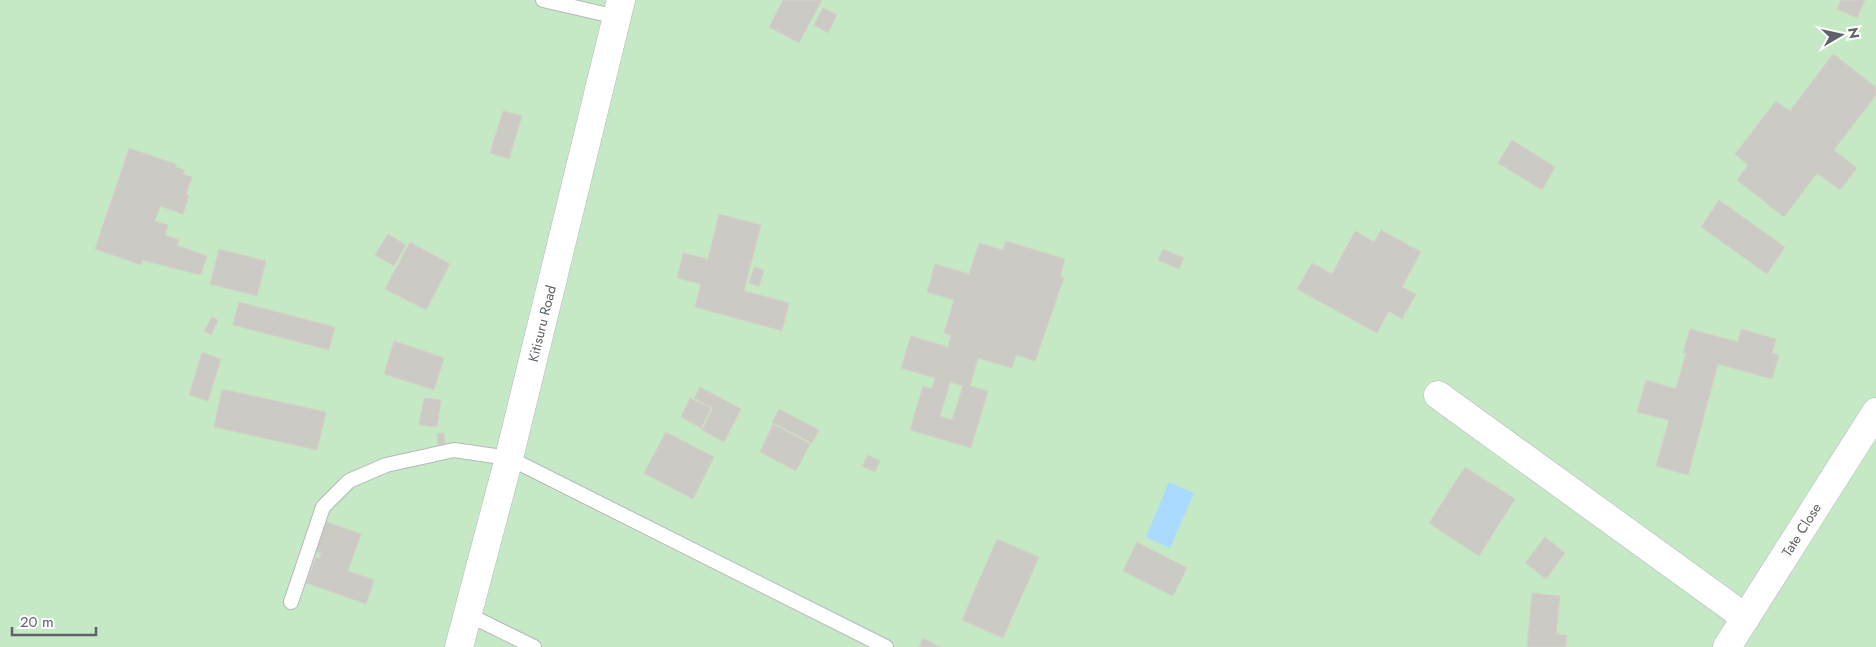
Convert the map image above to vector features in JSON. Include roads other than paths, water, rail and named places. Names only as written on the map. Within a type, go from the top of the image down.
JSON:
[{"type":"street","name":"Kitisuru Road","points":[[459,647],[509,458],[619,9]]},
{"type":"street","points":[[1438,395],[1746,618]]},
{"type":"street","name":"Tate Close","points":[[1727,647],[1876,412]]},
{"type":"lane","points":[[543,0],[619,9]]},
{"type":"lane","points":[[291,602],[323,506],[349,481],[386,465],[454,450],[509,458],[886,647]]},
{"type":"lane","points":[[469,615],[534,647]]},
{"type":"water","points":[[1169,482],[1194,493],[1170,548],[1146,537]]}]
